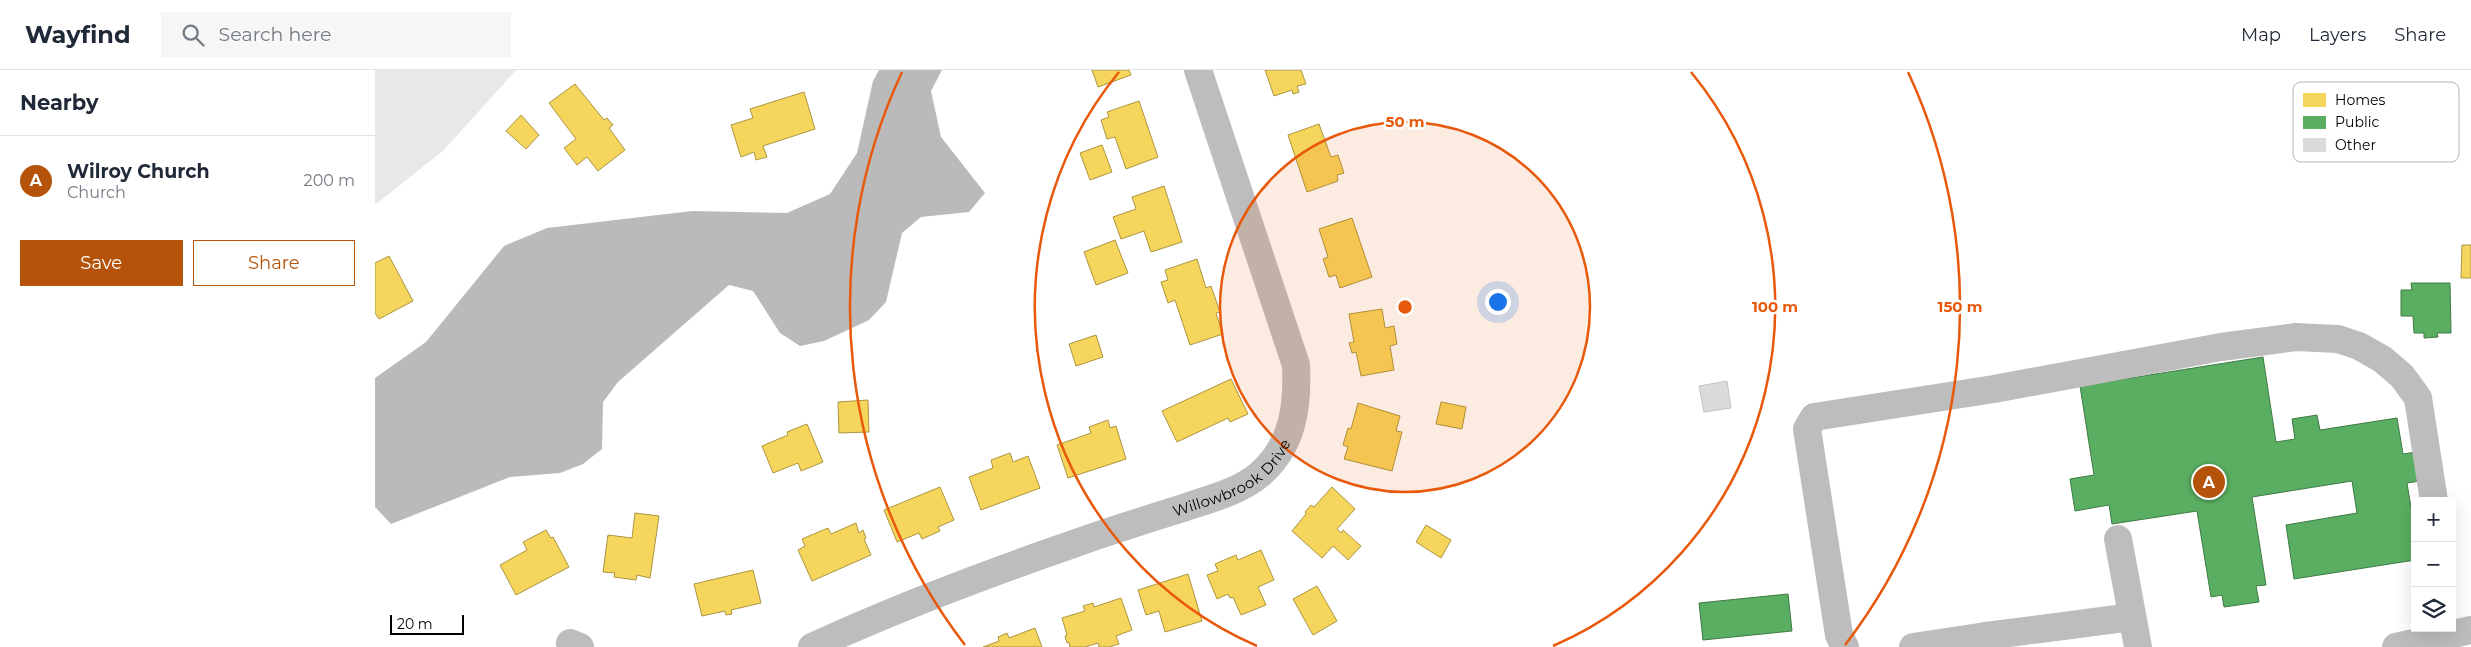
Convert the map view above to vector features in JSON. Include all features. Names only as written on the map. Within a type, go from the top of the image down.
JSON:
[{"type":"street","name":"Willowbrook Drive","points":[[812,647],[914,603],[1079,542],[1232,492],[1258,475],[1273,460],[1287,439],[1294,418],[1297,395],[1295,365],[1198,70]]},
{"type":"street","points":[[1845,647],[1839,636],[1807,429],[1814,417],[1993,389],[2221,347],[2295,337],[2339,339],[2359,346],[2382,358],[2403,376],[2419,398],[2433,497]]},
{"type":"street","points":[[2117,539],[2138,647]]},
{"type":"street","points":[[1913,647],[1987,641],[2132,617]]},
{"type":"street","points":[[2396,647],[2450,632]]},
{"type":"shaded area","points":[[375,70],[516,70],[444,150],[375,205]]},
{"type":"shaded area","points":[[879,70],[942,70],[931,91],[941,137],[985,193],[969,212],[921,217],[902,233],[886,302],[869,320],[824,341],[800,346],[780,333],[753,291],[729,285],[618,382],[603,402],[602,449],[583,464],[560,473],[510,477],[391,524],[375,507],[375,378],[426,342],[504,246],[547,228],[692,211],[787,213],[830,194],[857,153],[873,81]]},
{"type":"building: Homes","points":[[1092,70],[1129,70],[1131,75],[1098,87]]},
{"type":"building: Homes","points":[[1265,70],[1301,70],[1306,84],[1297,86],[1299,92],[1293,94],[1292,90],[1274,96]]},
{"type":"building: Homes","points":[[575,84],[604,120],[607,118],[613,125],[609,128],[625,150],[598,171],[587,157],[577,165],[564,148],[576,139],[549,103]]},
{"type":"building: Homes","points":[[804,92],[815,129],[763,146],[767,157],[756,160],[754,152],[741,157],[731,125],[753,118],[750,109]]},
{"type":"building: Homes","points":[[1139,101],[1158,157],[1126,169],[1115,137],[1107,139],[1101,120],[1109,117],[1107,112]]},
{"type":"building: Homes","points":[[521,115],[539,135],[526,149],[506,131]]},
{"type":"building: Homes","points":[[1319,124],[1331,157],[1338,155],[1344,173],[1337,175],[1338,181],[1307,192],[1288,135]]},
{"type":"building: Homes","points":[[1102,145],[1112,172],[1090,180],[1080,153]]},
{"type":"building: Homes","points":[[1164,186],[1182,242],[1151,252],[1144,231],[1121,239],[1113,217],[1136,209],[1132,197]]},
{"type":"building: Homes","points":[[1352,218],[1372,277],[1340,288],[1336,275],[1329,277],[1323,259],[1328,257],[1319,229]]},
{"type":"building: Homes","points":[[1115,240],[1128,273],[1096,285],[1084,252]]},
{"type":"building: Homes","points":[[2462,245],[2471,245],[2471,278],[2461,278]]},
{"type":"building: Homes","points":[[389,256],[413,301],[379,319],[375,313],[375,263]]},
{"type":"building: Homes","points":[[1197,259],[1206,288],[1211,286],[1220,312],[1216,313],[1223,334],[1190,345],[1175,300],[1168,303],[1161,282],[1168,280],[1165,270]]},
{"type":"building: Homes","points":[[1382,309],[1385,328],[1394,326],[1397,344],[1390,346],[1394,370],[1361,376],[1356,352],[1352,353],[1349,343],[1354,342],[1349,314]]},
{"type":"building: Homes","points":[[1096,335],[1103,357],[1076,366],[1069,344]]},
{"type":"building: Homes","points":[[1231,379],[1248,414],[1230,422],[1228,418],[1177,442],[1162,411]]},
{"type":"building: Homes","points":[[868,400],[869,432],[839,433],[838,402]]},
{"type":"building: Homes","points":[[1441,402],[1466,407],[1462,429],[1436,424]]},
{"type":"building: Homes","points":[[1358,403],[1400,416],[1396,431],[1402,432],[1392,471],[1344,459],[1348,447],[1343,445],[1348,428],[1351,429]]},
{"type":"building: Homes","points":[[1108,420],[1110,428],[1116,426],[1126,459],[1068,478],[1057,445],[1091,433],[1089,427]]},
{"type":"building: Homes","points":[[807,424],[823,462],[801,471],[798,463],[773,473],[762,446],[788,435],[787,432]]},
{"type":"building: Homes","points":[[1010,453],[1013,462],[1028,456],[1040,488],[981,510],[969,477],[993,468],[991,460]]},
{"type":"building: Homes","points":[[940,487],[954,520],[938,527],[940,531],[922,539],[919,533],[897,542],[884,510]]},
{"type":"building: Homes","points":[[1332,487],[1355,509],[1337,529],[1341,533],[1343,530],[1361,546],[1348,560],[1333,546],[1322,558],[1292,531],[1311,505],[1314,507]]},
{"type":"building: Homes","points":[[635,513],[659,516],[650,578],[637,575],[636,580],[614,577],[615,573],[603,572],[608,535],[632,538]]},
{"type":"building: Homes","points":[[856,523],[859,533],[863,530],[866,538],[864,539],[871,555],[812,581],[798,550],[805,546],[802,539],[828,528],[831,534]]},
{"type":"building: Homes","points":[[1426,525],[1451,540],[1441,558],[1416,542]]},
{"type":"building: Homes","points":[[546,530],[551,538],[553,537],[569,567],[516,595],[500,565],[527,550],[523,542]]},
{"type":"building: Homes","points":[[1261,550],[1274,580],[1258,587],[1266,605],[1241,615],[1233,597],[1230,598],[1228,594],[1217,599],[1207,575],[1218,571],[1215,564],[1236,555],[1238,560]]},
{"type":"building: Homes","points":[[753,570],[761,603],[731,610],[732,614],[726,615],[725,611],[702,616],[694,584]]},
{"type":"building: Homes","points":[[1188,574],[1202,621],[1165,632],[1159,611],[1146,615],[1138,590]]},
{"type":"building: Homes","points":[[1317,586],[1337,621],[1313,635],[1293,599]]},
{"type":"building: Homes","points":[[1121,598],[1132,630],[1116,636],[1119,644],[1109,647],[1099,647],[1098,643],[1085,647],[1070,647],[1065,636],[1067,635],[1062,618],[1085,611],[1083,606],[1093,603],[1094,607]]},
{"type":"building: Homes","points":[[1035,628],[1042,647],[983,647],[999,641],[998,637],[1007,633],[1009,638]]},
{"type":"building: Public","points":[[2411,283],[2450,283],[2451,333],[2437,333],[2438,337],[2424,338],[2424,333],[2414,333],[2413,316],[2401,316],[2401,290],[2412,290]]},
{"type":"building: Public","points":[[2263,357],[2276,442],[2295,439],[2292,419],[2317,415],[2320,430],[2397,418],[2403,454],[2416,452],[2420,481],[2407,483],[2411,508],[2411,561],[2294,579],[2286,525],[2357,513],[2352,481],[2252,497],[2266,585],[2256,586],[2259,602],[2224,607],[2222,595],[2211,597],[2197,511],[2112,524],[2109,505],[2075,511],[2070,479],[2094,475],[2080,386]]},
{"type":"building: Public","points":[[1788,594],[1792,631],[1703,640],[1699,603]]},
{"type":"building: Other","points":[[1727,381],[1731,408],[1704,412],[1699,386]]},
{"type":"place","name":"Wilroy Church","points":[[2209,482]]}]
